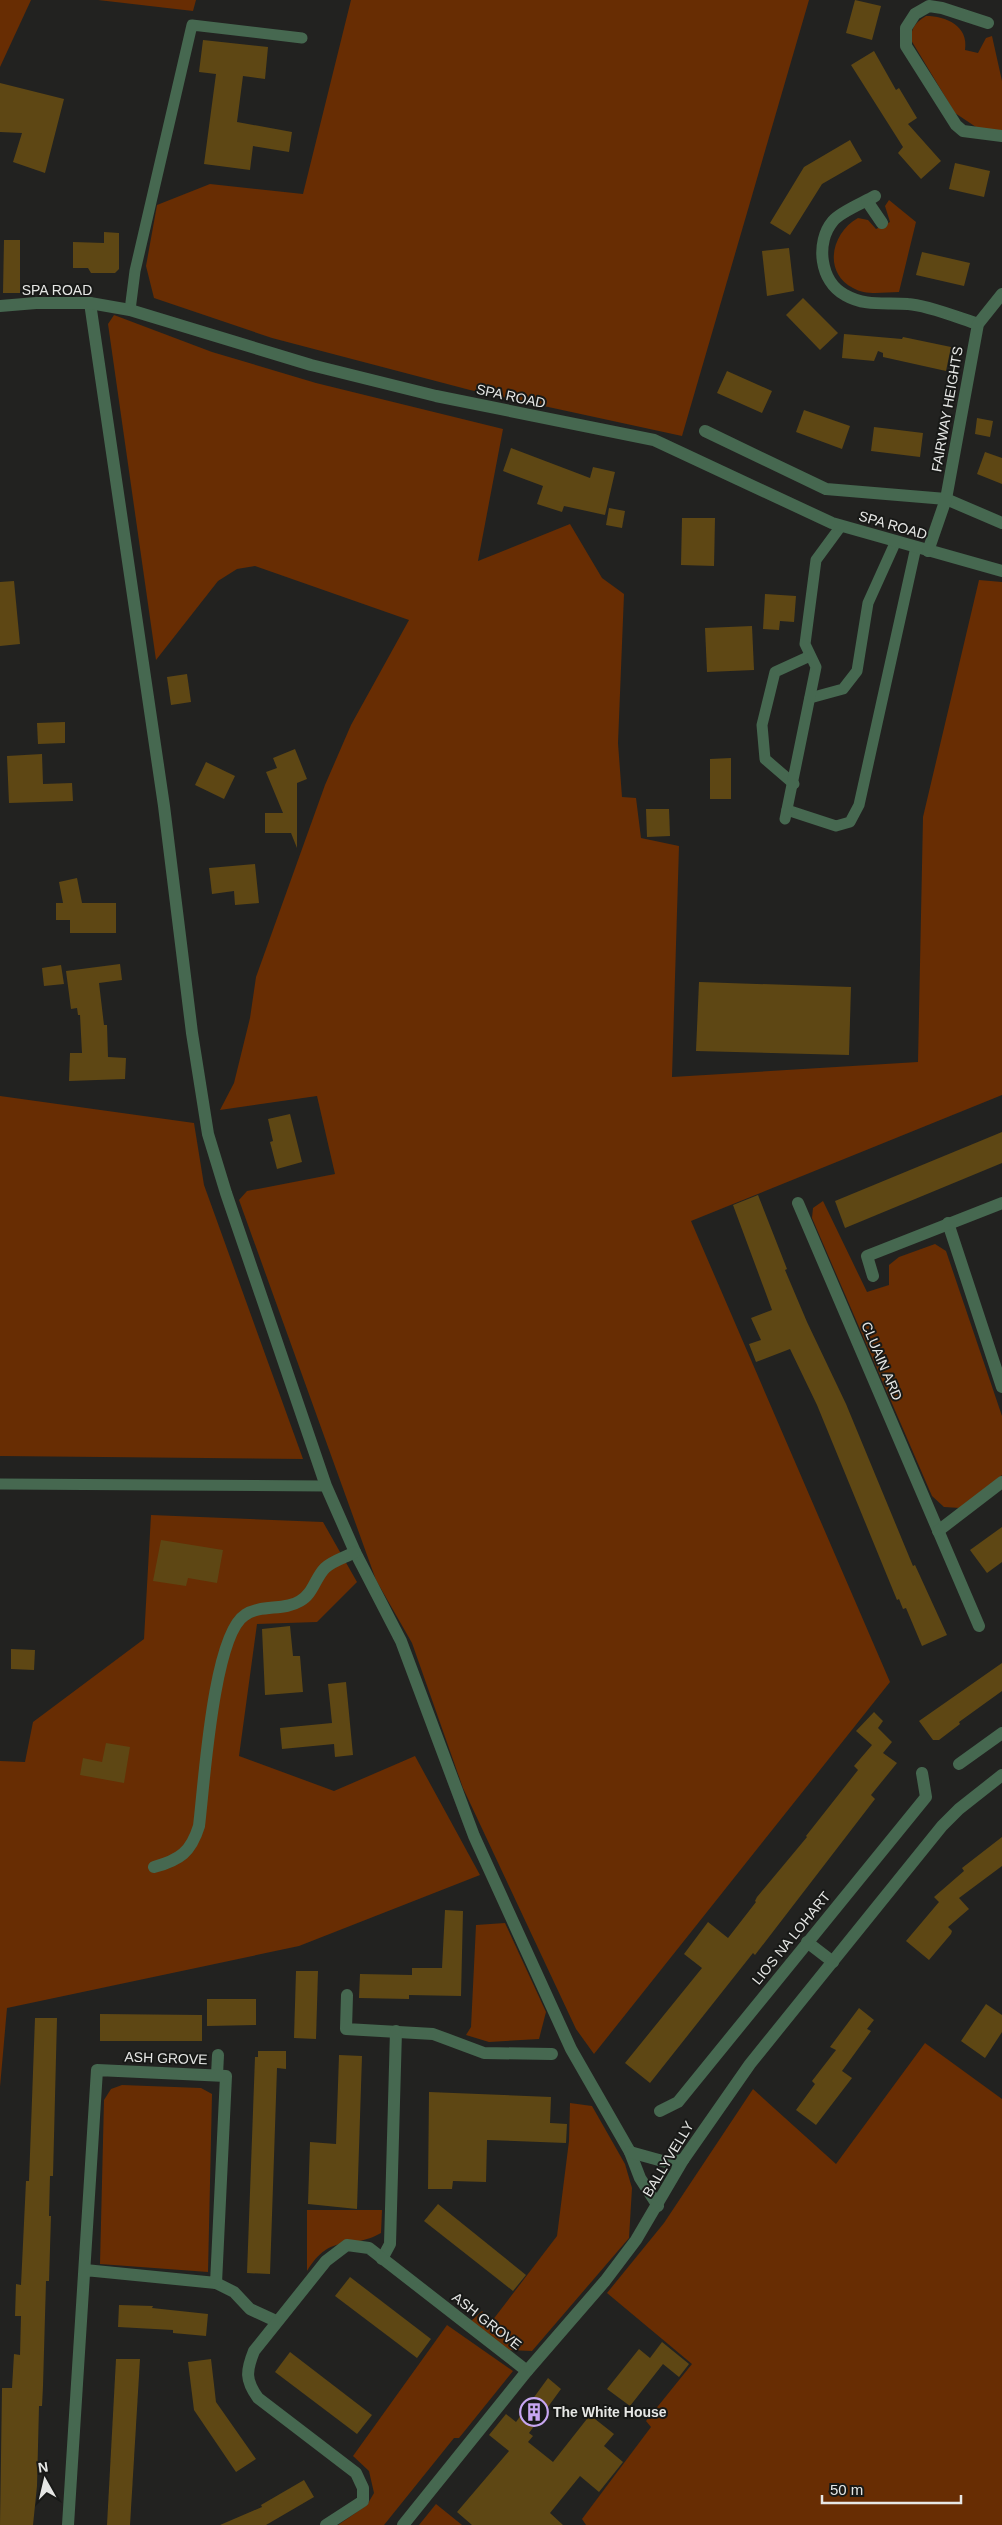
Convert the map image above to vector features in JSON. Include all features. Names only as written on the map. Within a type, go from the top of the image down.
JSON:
[{"type":"street","points":[[988,23],[930,6],[915,14],[906,28],[906,46],[956,125],[964,131],[1002,136]]},
{"type":"street","points":[[882,222],[871,198],[833,221],[825,237],[821,258],[830,280],[843,294],[862,302],[889,305],[909,304],[978,324],[1000,301]]},
{"type":"street","name":"SPA ROAD","points":[[0,306],[36,303],[90,303],[130,310],[311,365],[436,396],[654,440],[679,454],[841,526],[1002,571]]},
{"type":"street","points":[[90,303],[164,806],[192,1032],[208,1134],[226,1193],[326,1486],[355,1552],[401,1641],[474,1836],[567,2040],[630,2152],[640,2178],[658,2206]]},
{"type":"street","name":"FAIRWAY HEIGHTS","points":[[922,549],[946,500],[978,324]]},
{"type":"street","points":[[705,432],[826,489],[946,500],[1002,523]]},
{"type":"street","name":"CLUAIN ARD","points":[[798,1203],[979,1626]]},
{"type":"street","points":[[873,1276],[867,1256],[1002,1203]]},
{"type":"street","points":[[948,1223],[1002,1387]]},
{"type":"street","points":[[938,1531],[1002,1482]]},
{"type":"street","points":[[154,1867],[174,1860],[190,1849],[194,1841],[198,1826],[213,1698],[231,1630],[244,1615],[253,1611],[288,1606],[299,1602],[308,1596],[326,1567],[355,1552]]},
{"type":"street","points":[[959,1764],[1002,1733]]},
{"type":"street","name":"LIOS NA LOHART","points":[[660,2111],[678,2102],[926,1797],[922,1773]]},
{"type":"street","name":"BALLYVELLY","points":[[403,2525],[527,2371],[605,2281],[636,2240],[684,2160],[750,2064],[911,1863],[959,1809],[1002,1775]]},
{"type":"street","points":[[807,1942],[833,1962]]},
{"type":"street","points":[[347,1995],[346,2029],[433,2034],[484,2054],[552,2054]]},
{"type":"street","points":[[382,2258],[390,2244],[396,2031]]},
{"type":"street","points":[[217,2075],[218,2055]]},
{"type":"street","name":"ASH GROVE","points":[[68,2525],[97,2070],[226,2076],[216,2282]]},
{"type":"street","points":[[630,2152],[666,2162],[684,2160]]},
{"type":"street","name":"ASH GROVE","points":[[326,2525],[363,2501],[363,2488],[356,2473],[258,2398],[248,2384],[249,2364],[254,2351],[276,2321],[326,2261],[347,2245],[369,2248],[527,2371]]},
{"type":"street","points":[[85,2270],[216,2282],[234,2292],[250,2309],[276,2321]]},
{"type":"lane","points":[[130,310],[135,271],[192,25],[302,38]]},
{"type":"lane","points":[[841,526],[816,560],[805,644],[816,667],[794,784],[786,815],[836,826],[850,822],[859,805],[922,549]]},
{"type":"lane","points":[[810,698],[843,689],[857,671],[868,603],[896,542]]},
{"type":"lane","points":[[794,784],[765,759],[762,725],[775,672],[810,656]]},
{"type":"lane","points":[[0,1484],[326,1486]]},
{"type":"shaded area","points":[[0,0],[31,0],[0,67]]},
{"type":"shaded area","points":[[98,0],[196,0],[193,11]]},
{"type":"shaded area","points":[[351,0],[809,0],[682,436],[470,390],[272,338],[154,298],[146,266],[157,205],[210,184],[303,194]]},
{"type":"shaded area","points":[[926,16],[948,20],[960,29],[965,42],[965,50],[978,53],[986,38],[992,36],[1002,81],[1002,132],[979,129],[955,113],[911,40],[914,26]]},
{"type":"shaded area","points":[[889,200],[916,222],[899,292],[864,292],[853,288],[843,281],[834,263],[834,252],[842,233],[849,224],[858,218],[868,220],[876,229],[890,222],[885,206]]},
{"type":"shaded area","points":[[114,315],[212,352],[316,383],[503,429],[478,561],[570,524],[602,578],[624,594],[618,743],[622,797],[636,798],[641,838],[679,846],[672,1077],[918,1062],[923,817],[979,580],[1002,582],[1002,1095],[691,1221],[890,1682],[594,2054],[576,2029],[463,1788],[412,1643],[376,1580],[239,1200],[247,1191],[335,1174],[317,1096],[220,1110],[234,1083],[250,1018],[256,977],[325,785],[351,725],[409,620],[255,566],[237,569],[218,581],[156,660],[108,324]]},
{"type":"shaded area","points":[[0,1096],[194,1123],[204,1185],[303,1459],[0,1456]]},
{"type":"shaded area","points":[[823,1201],[867,1292],[889,1285],[889,1265],[899,1257],[935,1244],[946,1251],[1002,1416],[1002,1475],[960,1508],[944,1507],[932,1496],[812,1218],[813,1208]]},
{"type":"shaded area","points":[[151,1515],[323,1522],[357,1582],[317,1622],[257,1624],[239,1756],[334,1791],[415,1756],[480,1875],[299,1946],[7,2008],[0,2087],[0,1761],[25,1762],[33,1722],[144,1639]]},
{"type":"shaded area","points":[[505,1923],[546,2012],[539,2039],[489,2042],[466,2035],[471,2027],[476,1925]]},
{"type":"shaded area","points":[[925,2043],[1002,2099],[1002,2525],[586,2525],[582,2519],[651,2427],[646,2421],[692,2364],[607,2293],[664,2223],[753,2089],[836,2164]]},
{"type":"shaded area","points":[[122,2085],[201,2088],[212,2094],[208,2272],[100,2264],[104,2100],[111,2089]]},
{"type":"shaded area","points":[[570,2103],[592,2106],[625,2164],[632,2188],[629,2238],[532,2351],[505,2350],[470,2322],[482,2311],[492,2321],[557,2236],[569,2141]]},
{"type":"shaded area","points":[[307,2210],[382,2210],[381,2233],[359,2241],[333,2246],[316,2259],[307,2271]]},
{"type":"shaded area","points":[[447,2325],[513,2371],[459,2438],[454,2438],[384,2525],[338,2525],[367,2505],[374,2493],[369,2471],[353,2456]]},
{"type":"shaded area","points":[[436,2504],[462,2525],[419,2525]]},
{"type":"building","points":[[855,0],[881,6],[872,40],[846,33]]},
{"type":"building","points":[[203,40],[268,47],[265,79],[243,76],[237,122],[292,132],[289,152],[253,146],[250,170],[204,164],[216,74],[199,72]]},
{"type":"building","points":[[874,51],[896,90],[899,88],[917,118],[908,124],[941,161],[921,179],[898,153],[903,147],[851,65]]},
{"type":"building","points":[[0,83],[64,99],[45,173],[13,162],[22,133],[0,132]]},
{"type":"building","points":[[850,140],[862,161],[822,184],[790,235],[770,223],[804,167]]},
{"type":"building","points":[[955,163],[990,171],[984,197],[949,189]]},
{"type":"building","points":[[104,232],[119,233],[119,269],[115,273],[91,273],[88,268],[73,268],[73,242],[104,243]]},
{"type":"building","points":[[4,240],[20,240],[20,293],[3,293]]},
{"type":"building","points":[[789,248],[794,291],[767,296],[762,251]]},
{"type":"building","points":[[922,252],[970,263],[964,286],[916,275]]},
{"type":"building","points":[[803,298],[838,333],[820,350],[786,315]]},
{"type":"building","points":[[844,334],[902,339],[903,337],[951,347],[946,371],[883,357],[883,353],[878,351],[874,361],[842,358]]},
{"type":"building","points":[[727,371],[772,391],[762,413],[717,393]]},
{"type":"building","points":[[804,410],[850,426],[842,449],[796,432]]},
{"type":"building","points":[[977,418],[993,421],[990,437],[975,434]]},
{"type":"building","points":[[874,427],[923,433],[920,457],[871,451]]},
{"type":"building","points":[[511,448],[590,478],[593,467],[615,472],[605,515],[564,506],[562,512],[537,504],[543,486],[503,471]]},
{"type":"building","points":[[985,452],[1002,458],[1002,484],[977,474]]},
{"type":"building","points":[[609,508],[625,511],[622,528],[606,525]]},
{"type":"building","points":[[682,518],[715,518],[714,566],[681,565]]},
{"type":"building","points":[[14,581],[20,644],[0,646],[0,582]]},
{"type":"building","points":[[765,594],[796,596],[794,622],[780,621],[779,630],[763,629]]},
{"type":"building","points":[[752,626],[754,670],[707,672],[705,628]]},
{"type":"building","points":[[187,674],[191,702],[171,705],[167,677]]},
{"type":"building","points":[[65,722],[65,743],[38,744],[37,723]]},
{"type":"building","points":[[295,749],[307,779],[297,783],[297,848],[291,833],[265,833],[265,813],[283,813],[266,772],[277,768],[273,758]]},
{"type":"building","points":[[42,754],[43,784],[72,783],[73,801],[9,803],[7,756]]},
{"type":"building","points":[[731,758],[731,799],[710,799],[710,759]]},
{"type":"building","points":[[206,762],[235,776],[224,799],[195,785]]},
{"type":"building","points":[[646,809],[669,809],[670,836],[647,837]]},
{"type":"building","points":[[255,864],[259,903],[235,905],[234,891],[212,894],[209,868]]},
{"type":"building","points":[[77,878],[82,903],[116,903],[116,933],[70,933],[70,920],[56,920],[56,903],[63,903],[59,882]]},
{"type":"building","points":[[120,964],[122,980],[99,983],[104,1025],[107,1025],[108,1057],[126,1058],[125,1079],[69,1081],[70,1053],[82,1053],[80,1015],[78,1015],[77,1008],[71,1009],[66,971]]},
{"type":"building","points":[[61,965],[64,984],[44,986],[42,968]]},
{"type":"building","points":[[699,982],[851,987],[849,1055],[696,1051]]},
{"type":"building","points":[[290,1114],[302,1162],[277,1169],[270,1142],[273,1141],[268,1119]]},
{"type":"building","points":[[1002,1132],[1002,1163],[845,1228],[835,1201]]},
{"type":"building","points":[[758,1195],[787,1269],[785,1270],[807,1322],[846,1404],[913,1566],[915,1565],[947,1635],[922,1646],[906,1608],[903,1609],[899,1599],[897,1600],[817,1405],[790,1349],[756,1362],[749,1344],[761,1340],[751,1318],[772,1310],[733,1205]]},
{"type":"building","points":[[1002,1527],[1002,1562],[987,1573],[970,1550]]},
{"type":"building","points":[[161,1540],[223,1550],[217,1583],[188,1578],[186,1586],[153,1581]]},
{"type":"building","points":[[290,1626],[293,1656],[300,1656],[303,1692],[265,1695],[262,1629]]},
{"type":"building","points":[[11,1649],[35,1650],[34,1670],[11,1669]]},
{"type":"building","points":[[1002,1663],[1002,1691],[959,1722],[960,1724],[939,1740],[933,1740],[919,1721]]},
{"type":"building","points":[[346,1682],[353,1755],[335,1757],[334,1744],[282,1749],[280,1728],[332,1723],[328,1684]]},
{"type":"building","points":[[874,1712],[883,1721],[878,1728],[892,1742],[883,1753],[897,1763],[871,1795],[875,1799],[755,1955],[753,1953],[650,2083],[625,2063],[702,1968],[684,1954],[708,1922],[728,1938],[756,1902],[757,1897],[807,1837],[858,1770],[854,1766],[872,1745],[856,1731]]},
{"type":"building","points":[[106,1743],[130,1747],[124,1783],[80,1775],[83,1758],[102,1762]]},
{"type":"building","points":[[1002,1837],[1002,1866],[959,1898],[969,1909],[948,1927],[952,1931],[951,1934],[929,1960],[906,1941],[939,1902],[934,1897],[964,1871],[962,1868]]},
{"type":"building","points":[[445,1910],[463,1911],[461,1996],[409,1995],[409,1999],[359,1998],[360,1974],[412,1975],[412,1968],[442,1968]]},
{"type":"building","points":[[296,1971],[318,1971],[316,2039],[294,2038]]},
{"type":"building","points":[[207,1999],[256,1999],[256,2025],[207,2026]]},
{"type":"building","points":[[986,2004],[1002,2015],[1002,2032],[985,2058],[961,2041]]},
{"type":"building","points":[[859,2008],[874,2020],[867,2029],[871,2031],[842,2071],[852,2078],[816,2125],[796,2110],[815,2084],[812,2081],[836,2050],[830,2047]]},
{"type":"building","points":[[100,2014],[202,2015],[202,2041],[100,2041]]},
{"type":"building","points":[[35,2018],[57,2018],[53,2176],[50,2176],[49,2281],[46,2281],[43,2386],[42,2406],[39,2406],[37,2486],[33,2525],[0,2525],[2,2388],[12,2388],[14,2354],[20,2355],[21,2316],[15,2316],[16,2284],[21,2285],[26,2181],[29,2181]]},
{"type":"building","points":[[258,2051],[286,2051],[286,2069],[277,2068],[270,2274],[247,2273],[255,2057],[258,2057]]},
{"type":"building","points":[[339,2055],[362,2056],[357,2209],[308,2204],[310,2142],[336,2144]]},
{"type":"building","points":[[429,2092],[551,2097],[550,2123],[567,2124],[566,2143],[487,2140],[486,2182],[453,2181],[452,2189],[428,2189]]},
{"type":"building","points":[[438,2204],[526,2275],[513,2291],[424,2221]]},
{"type":"building","points":[[350,2277],[431,2339],[417,2358],[335,2296]]},
{"type":"building","points":[[119,2305],[153,2306],[152,2308],[208,2314],[206,2336],[173,2333],[173,2330],[118,2327]]},
{"type":"building","points":[[662,2342],[689,2364],[679,2377],[663,2364],[630,2406],[607,2389],[639,2349],[650,2358]]},
{"type":"building","points":[[290,2352],[372,2415],[357,2434],[275,2372]]},
{"type":"building","points":[[116,2359],[140,2359],[130,2525],[107,2525]]},
{"type":"building","points":[[211,2359],[216,2402],[256,2459],[236,2472],[194,2410],[188,2362]]},
{"type":"building","points":[[548,2378],[561,2389],[529,2433],[533,2436],[528,2442],[553,2462],[590,2415],[614,2434],[604,2446],[623,2462],[599,2492],[580,2476],[550,2513],[563,2525],[472,2525],[457,2512],[509,2451],[489,2435],[506,2414],[516,2422]]},
{"type":"building","points":[[304,2480],[314,2497],[266,2525],[220,2525],[262,2507],[261,2505]]},
{"type":"place","name":"The White House","points":[[534,2412]]}]
